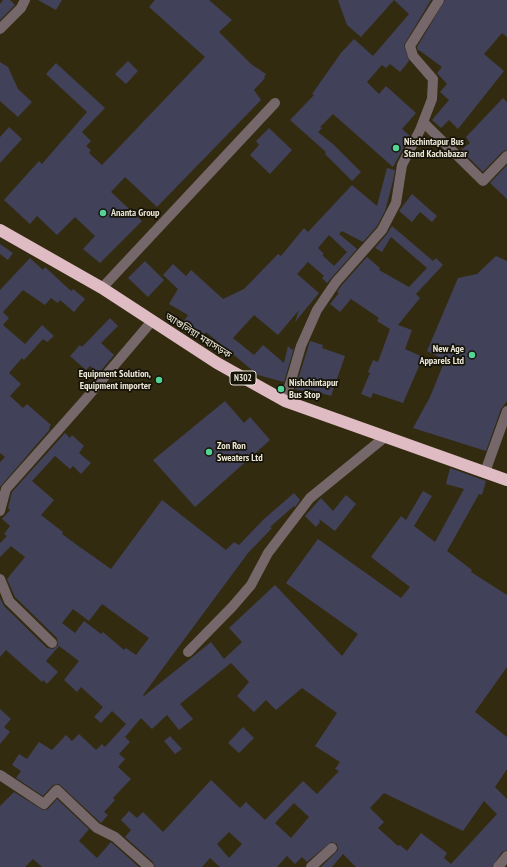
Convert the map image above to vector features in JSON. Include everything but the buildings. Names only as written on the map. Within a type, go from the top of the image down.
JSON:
[{"type":"highway","name":"আশুলিয়া মহাসড়ক","points":[[0,230],[102,288],[217,363],[285,401],[507,480]]},
{"type":"street","points":[[0,29],[21,8],[25,0]]},
{"type":"street","points":[[285,401],[301,346],[317,310],[336,282],[382,230],[396,203],[402,165],[423,122],[432,99],[433,79],[413,56],[410,46],[439,0]]},
{"type":"street","points":[[102,288],[275,103]]},
{"type":"street","points":[[423,122],[483,182],[507,156]]},
{"type":"street","points":[[0,511],[6,489],[152,321]]},
{"type":"street","points":[[485,472],[507,411]]},
{"type":"street","points":[[188,652],[233,606],[251,585],[268,553],[310,498],[385,437]]},
{"type":"street","points":[[0,579],[9,601],[52,643]]},
{"type":"street","points":[[0,775],[44,804],[57,790],[97,828],[115,837],[149,867]]},
{"type":"street","points":[[311,867],[332,848]]},
{"type":"street","points":[[498,867],[507,856]]},
{"type":"place","name":"Nischintapur Bus Stand Kachabazar","points":[[396,148]]},
{"type":"place","name":"Ananta Group","points":[[103,213]]},
{"type":"place","name":"New Age Apparels Ltd","points":[[472,355]]},
{"type":"place","name":"Equipment Solution, Equipment importer","points":[[159,380]]},
{"type":"place","name":"Nishchintapur Bus Stop","points":[[281,389]]},
{"type":"place","name":"Zon Ron Sweaters Ltd","points":[[209,452]]}]
